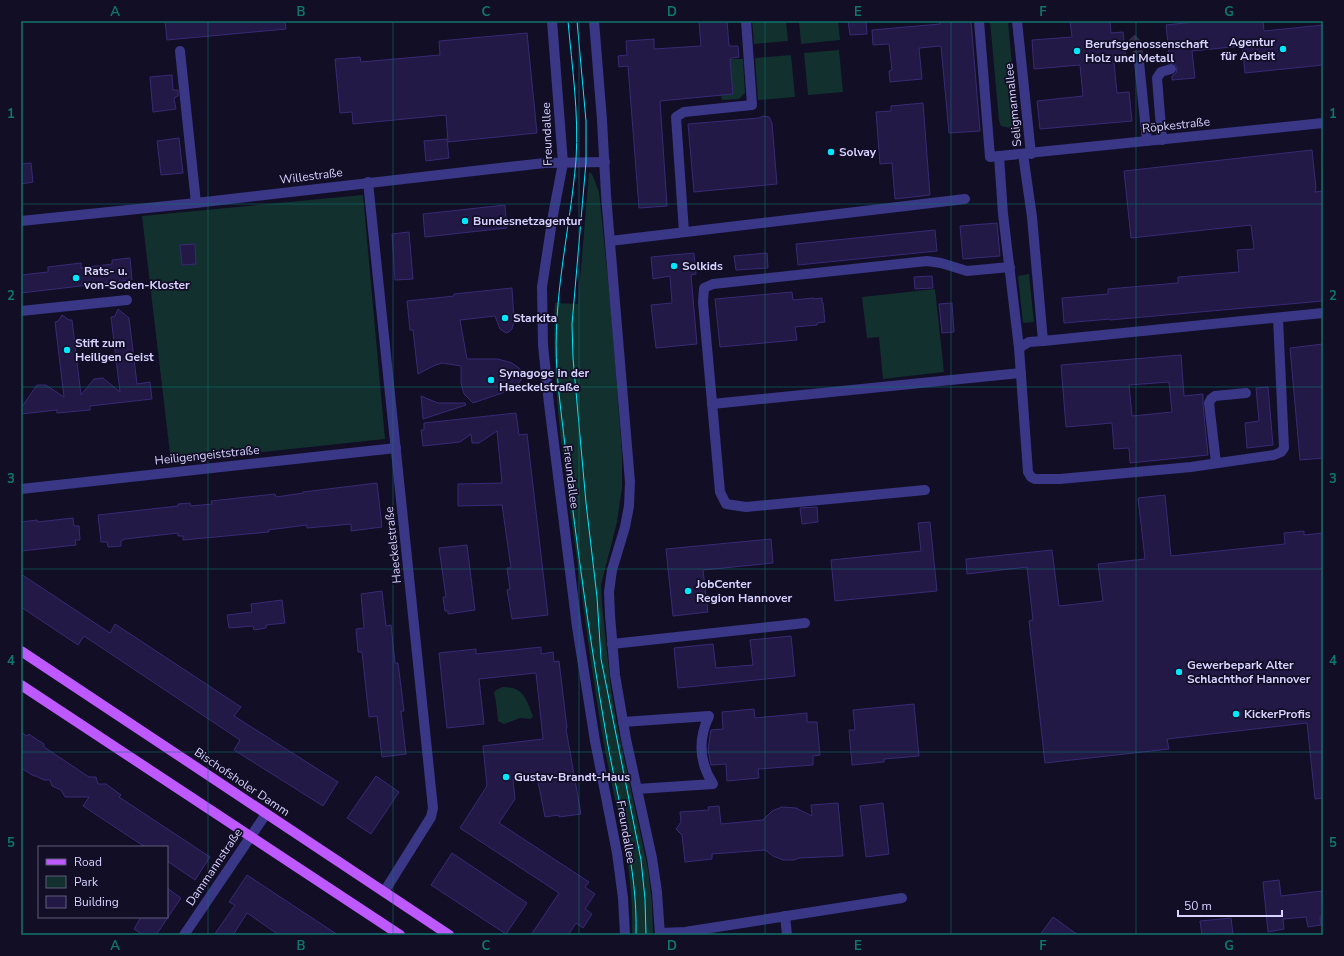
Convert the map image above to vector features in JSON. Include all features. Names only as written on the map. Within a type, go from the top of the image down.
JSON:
[{"type":"main road","name":"Bischofsholer Damm","points":[[21,651],[449,935]]},
{"type":"main road","points":[[21,685],[400,935]]},
{"type":"street","name":"Freundallee","points":[[552,21],[563,162],[553,214],[542,287],[543,345],[577,627],[595,741],[617,853],[623,898],[625,935]]},
{"type":"street","name":"Freundallee","points":[[594,21],[605,162],[606,195],[630,482],[629,506],[625,527],[612,570],[609,592],[612,644],[615,675],[623,722],[652,858],[657,892],[660,934],[685,932],[902,898]]},
{"type":"street","points":[[684,232],[676,117],[684,112],[752,105],[746,21]]},
{"type":"street","name":"Seligmannallee","points":[[979,21],[990,157],[1027,154],[1017,21]]},
{"type":"street","points":[[180,51],[196,203]]},
{"type":"street","points":[[1139,62],[1147,142]]},
{"type":"street","points":[[1162,140],[1156,78],[1162,72],[1171,69]]},
{"type":"street","name":"Röpkestraße","points":[[1027,154],[1323,123]]},
{"type":"street","points":[[1027,154],[1043,341]]},
{"type":"street","points":[[999,156],[1003,214],[1019,348],[1028,472],[1031,477],[1035,479],[1060,479],[1191,467],[1274,455],[1281,452],[1284,448],[1278,318]]},
{"type":"street","name":"Willestraße","points":[[21,221],[196,203],[491,168],[563,162],[605,162]]},
{"type":"street","name":"Haeckelstraße","points":[[368,182],[433,808],[431,817],[384,892]]},
{"type":"street","points":[[610,241],[965,199]]},
{"type":"street","points":[[925,490],[746,507],[726,504],[720,492],[703,302],[704,288],[714,284],[927,262],[941,263],[967,271],[1010,267]]},
{"type":"street","points":[[21,311],[127,300]]},
{"type":"street","points":[[1019,348],[1029,342],[1323,314]]},
{"type":"street","points":[[712,404],[1021,373]]},
{"type":"street","points":[[1216,463],[1209,403],[1215,396],[1246,393]]},
{"type":"street","name":"Heiligengeiststraße","points":[[21,489],[396,448]]},
{"type":"street","points":[[612,644],[805,623]]},
{"type":"street","points":[[623,722],[709,716],[702,734],[701,750],[706,771],[713,784],[637,789]]},
{"type":"street","name":"Dammannstraße","points":[[184,935],[266,814]]},
{"type":"street","points":[[785,916],[787,935]]},
{"type":"green space","points":[[752,21],[786,21],[788,41],[754,44]]},
{"type":"green space","points":[[799,21],[838,21],[840,40],[801,44]]},
{"type":"green space","points":[[990,21],[1008,21],[1017,119],[1017,124],[1010,128],[1001,126],[999,121]]},
{"type":"green space","points":[[839,50],[843,92],[808,95],[804,53]]},
{"type":"green space","points":[[791,55],[795,97],[758,100],[755,58]]},
{"type":"green space","points":[[730,59],[743,59],[745,93],[739,99],[722,100],[721,95],[733,94]]},
{"type":"green space","points":[[589,172],[592,174],[599,192],[611,309],[622,453],[622,488],[617,522],[601,585],[602,605],[611,689],[618,730],[648,869],[652,902],[653,935],[632,935],[632,901],[625,846],[605,752],[595,691],[559,424],[555,364],[555,303],[578,304]]},
{"type":"green space","points":[[363,195],[385,439],[171,462],[142,216]]},
{"type":"green space","points":[[1029,274],[1034,322],[1023,323],[1018,276]]},
{"type":"green space","points":[[935,289],[944,372],[883,379],[879,337],[867,338],[862,297]]},
{"type":"green space","points":[[503,687],[516,689],[523,695],[533,716],[531,719],[520,718],[504,724],[498,721],[494,693],[496,690]]},
{"type":"building","points":[[165,21],[285,21],[286,29],[167,40]]},
{"type":"building","points":[[699,21],[727,21],[729,46],[738,46],[739,57],[730,59],[733,94],[660,101],[667,206],[639,208],[628,66],[619,67],[618,56],[627,55],[626,41],[654,39],[654,49],[701,46]]},
{"type":"building","points":[[848,21],[866,21],[867,34],[850,35]]},
{"type":"building","points":[[939,21],[971,21],[980,131],[949,133],[941,46],[919,48],[922,79],[890,82],[889,71],[892,70],[889,44],[873,45],[872,30],[940,24]]},
{"type":"building","points":[[1070,21],[1110,21],[1111,33],[1123,32],[1126,61],[1114,62],[1117,93],[1129,92],[1132,121],[1040,129],[1037,101],[1083,96],[1080,65],[1034,69],[1032,40],[1072,37]]},
{"type":"building","name":"Agentur für Arbeit","points":[[1203,21],[1263,21],[1264,31],[1323,25],[1323,65],[1245,73],[1242,46],[1192,51],[1195,78],[1172,80],[1172,76],[1176,73],[1177,68],[1175,64],[1170,63],[1166,25]]},
{"type":"building","points":[[527,33],[537,133],[448,142],[446,115],[353,124],[352,112],[340,113],[335,59],[360,57],[361,62],[440,55],[439,41]]},
{"type":"building","points":[[172,75],[173,90],[178,90],[178,96],[174,98],[176,109],[153,112],[150,77]]},
{"type":"building","points":[[923,103],[930,195],[895,199],[892,163],[880,164],[876,112],[891,111],[891,106]]},
{"type":"building","points":[[763,116],[769,117],[772,123],[777,184],[694,192],[688,124],[759,118]]},
{"type":"building","points":[[179,138],[183,173],[161,175],[157,141]]},
{"type":"building","points":[[447,139],[449,158],[426,161],[424,141]]},
{"type":"building","points":[[1312,150],[1316,188],[1315,192],[1323,191],[1323,301],[1064,323],[1062,298],[1108,294],[1108,289],[1178,283],[1178,277],[1239,272],[1237,250],[1254,249],[1251,225],[1131,238],[1124,171]]},
{"type":"building","points":[[31,163],[33,182],[21,184],[21,164]]},
{"type":"building","name":"Bundesnetzagentur","points":[[505,205],[507,228],[425,237],[423,214]]},
{"type":"building","points":[[997,223],[1000,256],[963,259],[960,226]]},
{"type":"building","points":[[935,230],[937,251],[798,265],[796,244]]},
{"type":"building","points":[[409,232],[413,279],[395,280],[392,234]]},
{"type":"building","points":[[195,244],[196,264],[182,265],[180,245]]},
{"type":"building","points":[[694,253],[696,274],[691,275],[697,344],[656,348],[651,305],[672,303],[670,276],[653,279],[651,257]]},
{"type":"building","points":[[767,253],[768,268],[736,270],[734,256]]},
{"type":"building","name":"Rats- u. von-Soden-Kloster","points":[[130,258],[132,280],[21,293],[21,275],[48,272],[48,267],[81,263],[81,268],[112,264],[112,260]]},
{"type":"building","points":[[932,276],[933,288],[915,289],[914,277]]},
{"type":"building","points":[[512,288],[514,321],[512,329],[509,332],[506,333],[500,329],[495,316],[460,320],[467,359],[498,359],[512,363],[522,372],[522,378],[519,383],[502,393],[473,403],[464,394],[461,383],[461,366],[442,363],[418,374],[413,330],[410,330],[407,301]]},
{"type":"building","points":[[792,292],[793,300],[822,298],[825,322],[817,323],[817,325],[795,327],[797,340],[720,347],[715,299]]},
{"type":"building","points":[[952,303],[954,332],[942,333],[939,304]]},
{"type":"building","name":"Stift zum Heiligen Geist","points":[[118,309],[129,318],[137,384],[150,382],[152,399],[90,406],[90,410],[57,413],[57,410],[21,414],[21,408],[37,385],[46,385],[64,397],[55,322],[58,321],[62,315],[69,320],[72,320],[81,395],[94,379],[103,378],[120,392],[111,317],[115,316]]},
{"type":"building","points":[[1323,344],[1323,458],[1300,460],[1290,348]]},
{"type":"building","points":[[1181,355],[1184,396],[1203,394],[1208,455],[1130,463],[1129,448],[1114,449],[1112,423],[1066,427],[1061,365]],"holes":[[[1169,382],[1172,412],[1132,416],[1129,385]]]},
{"type":"building","points":[[1268,387],[1273,445],[1247,448],[1245,423],[1259,421],[1256,388]]},
{"type":"building","points":[[421,396],[438,403],[465,403],[466,405],[423,419]]},
{"type":"building","points":[[516,413],[519,435],[527,434],[548,615],[512,619],[507,590],[510,589],[507,568],[511,568],[502,505],[458,506],[458,484],[502,483],[497,431],[479,443],[472,443],[471,434],[460,442],[423,446],[421,430],[424,430],[424,423]]},
{"type":"building","points":[[377,483],[382,527],[351,531],[351,524],[307,528],[307,525],[268,530],[269,532],[183,540],[183,536],[178,536],[178,533],[125,539],[121,541],[121,546],[108,547],[107,542],[101,542],[98,515],[178,506],[178,504],[190,503],[191,506],[212,504],[211,501],[275,494],[276,497],[303,492]]},
{"type":"building","name":"Gewerbepark Alter Schlachthof Hannover","points":[[1165,495],[1171,556],[1285,544],[1284,533],[1304,531],[1304,535],[1323,533],[1323,798],[1315,799],[1307,723],[1167,739],[1169,749],[1045,763],[1029,621],[1033,620],[1027,567],[967,574],[966,559],[1052,550],[1059,606],[1103,601],[1098,564],[1145,559],[1138,498]]},
{"type":"building","points":[[817,507],[818,522],[802,524],[800,508]]},
{"type":"building","points":[[73,518],[74,526],[79,526],[80,540],[75,540],[76,545],[21,551],[21,522],[37,520],[38,522]]},
{"type":"building","points":[[930,522],[937,591],[835,601],[831,560],[921,551],[918,523]]},
{"type":"building","name":"JobCenter Region Hannover","points":[[771,539],[773,563],[703,570],[708,612],[673,616],[666,549]]},
{"type":"building","points":[[467,545],[475,610],[448,614],[448,611],[445,611],[443,597],[446,597],[439,548]]},
{"type":"building","points":[[21,574],[110,633],[115,624],[241,707],[234,716],[338,782],[323,806],[234,750],[240,740],[84,636],[78,645],[21,607]]},
{"type":"building","points":[[382,591],[386,626],[391,625],[395,663],[398,663],[404,711],[401,711],[406,754],[382,757],[377,716],[369,717],[362,652],[358,652],[356,629],[364,628],[361,594]]},
{"type":"building","points":[[282,600],[285,623],[266,625],[266,628],[254,630],[253,626],[229,628],[227,615],[252,612],[251,604]]},
{"type":"building","points":[[791,636],[795,676],[678,688],[674,648],[713,644],[716,668],[753,665],[750,640]]},
{"type":"building","points":[[541,647],[541,654],[553,652],[554,662],[559,661],[566,729],[581,814],[545,817],[537,776],[513,779],[515,799],[499,823],[589,882],[585,887],[595,894],[585,909],[592,914],[583,928],[576,923],[568,935],[531,935],[559,893],[460,828],[487,786],[483,746],[543,739],[536,673],[479,679],[484,724],[447,728],[439,653],[476,649],[476,654]]},
{"type":"building","points":[[914,704],[919,756],[884,759],[884,762],[852,765],[849,730],[855,730],[853,710]]},
{"type":"building","points":[[754,709],[755,718],[807,713],[807,722],[817,722],[820,755],[813,756],[813,765],[758,769],[759,778],[727,781],[726,764],[711,765],[708,750],[711,730],[723,729],[722,712]]},
{"type":"building","points":[[21,732],[27,736],[29,734],[44,744],[44,747],[89,777],[96,777],[98,784],[106,784],[121,795],[119,797],[210,857],[195,880],[168,862],[168,846],[143,846],[83,806],[89,797],[65,797],[61,790],[52,786],[50,780],[44,780],[34,776],[21,768]]},
{"type":"building","points":[[376,776],[399,792],[371,834],[347,818]]},
{"type":"building","points":[[838,803],[843,856],[783,860],[773,856],[765,850],[712,854],[712,859],[685,862],[682,835],[676,829],[681,822],[680,812],[709,810],[708,807],[719,806],[721,824],[763,820],[772,811],[782,807],[796,808],[812,816],[811,805]]},
{"type":"building","points":[[883,803],[889,854],[866,857],[860,806]]},
{"type":"building","points":[[452,853],[527,903],[506,934],[431,885]]},
{"type":"building","points":[[247,875],[338,935],[279,935],[247,913],[233,935],[214,935],[235,905],[229,902]]},
{"type":"building","points":[[1279,880],[1281,896],[1322,891],[1323,916],[1320,917],[1321,925],[1308,927],[1306,917],[1283,919],[1284,929],[1268,932],[1263,882]]},
{"type":"building","points":[[168,889],[181,898],[168,917]]},
{"type":"building","points":[[1053,917],[1078,935],[1040,935]]},
{"type":"building","points":[[140,918],[167,918],[156,935],[143,935],[134,929]]},
{"type":"building","points":[[1231,918],[1233,934],[1202,935],[1200,921]]},
{"type":"tunnel","points":[[1131,38],[1137,44],[1139,62]]},
{"type":"tram line","points":[[568,21],[575,90],[577,142],[573,186],[559,291],[556,344],[557,371],[570,489],[589,629],[606,734],[626,834],[634,884],[636,935]]},
{"type":"tram line","points":[[577,21],[586,121],[586,162],[572,324],[573,358],[586,503],[597,597],[601,659],[641,860],[645,899],[646,935]]},
{"type":"place","name":"Agentur für Arbeit","points":[[1283,49]]},
{"type":"place","name":"Berufsgenossenschaft Holz und Metall","points":[[1077,51]]},
{"type":"place","name":"Solvay","points":[[831,152]]},
{"type":"place","name":"Bundesnetzagentur","points":[[465,221]]},
{"type":"place","name":"Solkids","points":[[674,266]]},
{"type":"place","name":"Rats- u. von-Soden-Kloster","points":[[76,278]]},
{"type":"place","name":"Starkita","points":[[505,318]]},
{"type":"place","name":"Stift zum Heiligen Geist","points":[[67,350]]},
{"type":"place","name":"Synagoge in der Haeckelstraße","points":[[491,380]]},
{"type":"place","name":"JobCenter Region Hannover","points":[[688,591]]},
{"type":"place","name":"Gewerbepark Alter Schlachthof Hannover","points":[[1179,672]]},
{"type":"place","name":"KickerProfis","points":[[1236,714]]},
{"type":"place","name":"Gustav-Brandt-Haus","points":[[506,777]]}]
